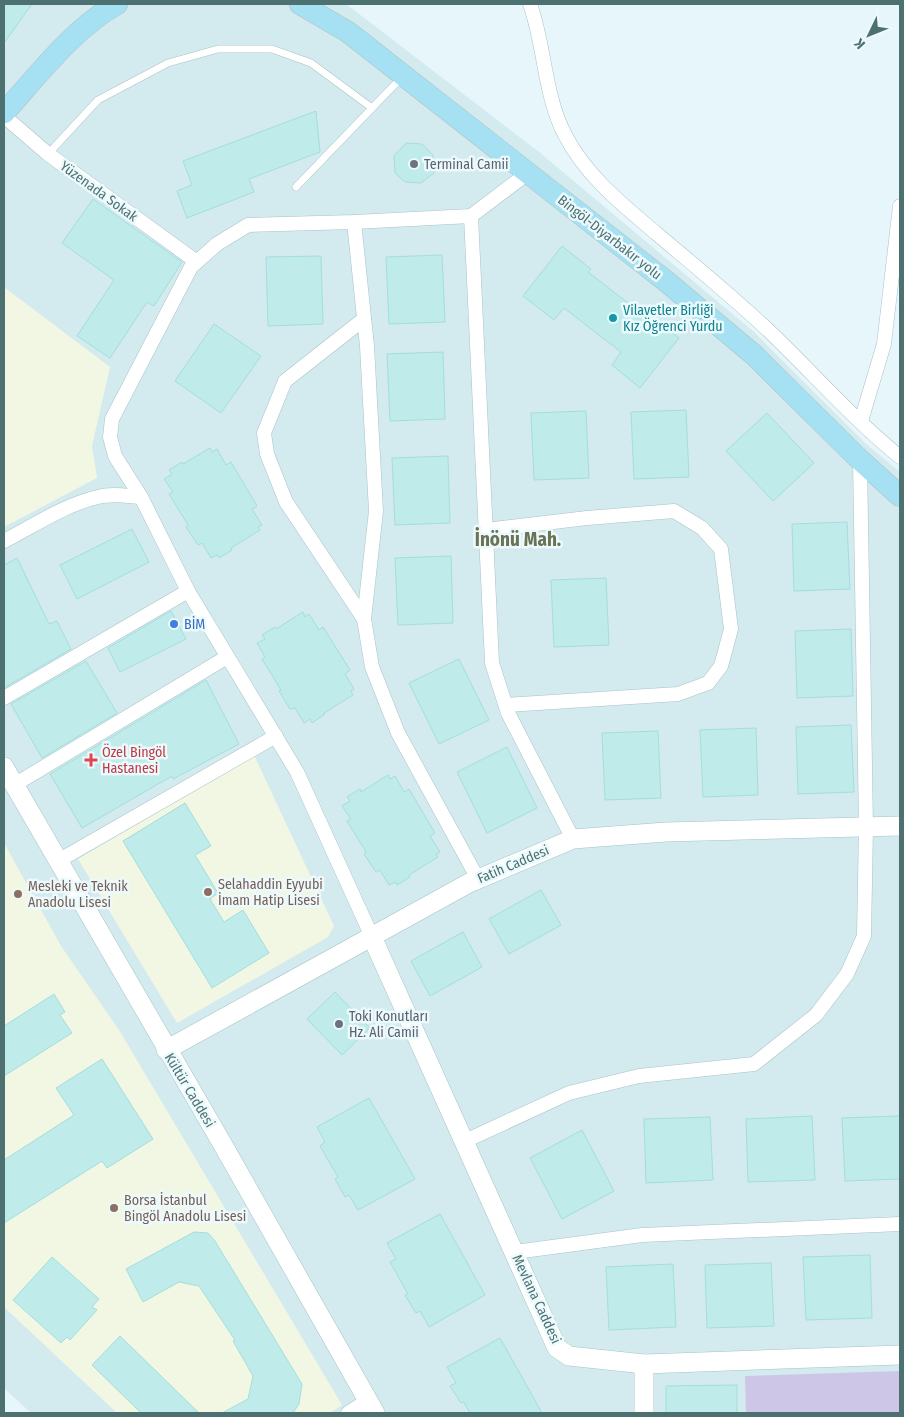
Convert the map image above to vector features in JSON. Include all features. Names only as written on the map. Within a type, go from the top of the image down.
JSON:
[{"type":"main road","points":[[4,114],[69,42],[104,11],[117,4]]},
{"type":"main road","name":"Bingöl-Diyarbakır yolu","points":[[300,4],[348,32],[667,282],[754,355],[860,460],[900,496]]},
{"type":"street","points":[[530,4],[535,18],[554,105],[564,135],[582,164],[613,197],[768,331],[861,422],[900,457]]},
{"type":"street","name":"Yüzenada Sokak","points":[[4,114],[48,154],[197,262]]},
{"type":"street","points":[[372,937],[300,780],[276,736],[188,591],[141,497],[115,456],[110,436],[112,419],[191,267],[217,244],[248,225],[470,216],[528,173]]},
{"type":"street","points":[[861,422],[894,308],[900,206]]},
{"type":"street","points":[[470,216],[492,663],[508,713],[573,839]]},
{"type":"street","points":[[354,222],[367,346],[376,511],[364,619],[372,667],[398,733],[478,879]]},
{"type":"street","points":[[364,319],[285,381],[264,432],[268,454],[286,502],[364,619]]},
{"type":"street","points":[[464,1141],[569,1092],[639,1076],[754,1064],[816,1015],[847,974],[864,936],[866,827],[860,460]]},
{"type":"street","points":[[4,542],[77,504],[100,496],[141,497]]},
{"type":"street","points":[[486,530],[587,518],[674,511],[702,528],[721,549],[731,629],[721,666],[708,683],[678,694],[506,705]]},
{"type":"street","points":[[4,698],[188,591]]},
{"type":"street","points":[[14,785],[227,656]]},
{"type":"street","points":[[58,861],[276,736]]},
{"type":"street","name":"Kültür Caddesi","points":[[4,767],[371,1407]]},
{"type":"street","name":"Fatih Caddesi","points":[[166,1050],[478,879],[573,839],[666,832],[900,826]]},
{"type":"street","name":"Mevlana Caddesi","points":[[372,937],[557,1348],[569,1356],[644,1364],[900,1355]]},
{"type":"street","points":[[515,1252],[642,1234],[900,1224]]},
{"type":"street","points":[[644,1364],[644,1413]]},
{"type":"street","points":[[348,1413],[371,1407]]},
{"type":"lane","points":[[48,154],[98,100],[168,63],[218,49],[272,49],[311,63],[372,108]]},
{"type":"lane","points":[[296,187],[404,75]]},
{"type":"shaded area","points":[[4,4],[346,4],[539,152],[754,332],[865,443],[900,472],[900,1413],[31,1413],[4,1388]]},
{"type":"shaded area","points":[[4,287],[110,367],[92,446],[97,478],[4,527]]},
{"type":"shaded area","name":"Selahaddin Eyyubi İmam Hatip Lisesi","points":[[254,755],[334,926],[328,937],[177,1023],[78,859]]},
{"type":"shaded area","name":"Borsa İstanbul Bingöl Anadolu Lisesi","points":[[4,843],[61,946],[119,1030],[342,1405],[330,1413],[117,1413],[4,1307]]},
{"type":"shaded area","points":[[900,1371],[900,1413],[746,1413],[745,1376]]},
{"type":"building","points":[[4,4],[32,4],[4,43]]},
{"type":"building","points":[[316,111],[320,152],[249,179],[254,192],[187,218],[177,191],[192,185],[183,161]]},
{"type":"building","name":"Terminal Camii","points":[[406,143],[422,144],[433,155],[434,173],[421,183],[405,182],[395,173],[394,156]]},
{"type":"building","points":[[93,199],[182,262],[154,306],[147,302],[110,358],[77,336],[114,280],[62,243]]},
{"type":"building","name":"Vilayetler Birliği Kız Öğrenci Yurdu","points":[[562,246],[591,269],[588,272],[650,320],[652,317],[679,338],[640,388],[612,365],[621,352],[564,308],[554,320],[523,296]]},
{"type":"building","points":[[442,255],[445,322],[389,324],[386,257]]},
{"type":"building","points":[[321,256],[323,324],[268,326],[266,257]]},
{"type":"building","points":[[214,324],[261,356],[221,413],[175,381]]},
{"type":"building","points":[[443,352],[445,419],[390,421],[387,354]]},
{"type":"building","points":[[686,410],[689,477],[634,479],[631,412]]},
{"type":"building","points":[[586,411],[589,478],[534,480],[531,413]]},
{"type":"building","points":[[767,413],[814,463],[773,501],[726,451]]},
{"type":"building","points":[[210,448],[212,452],[217,449],[226,465],[231,462],[257,506],[252,509],[262,525],[258,527],[260,530],[219,558],[217,555],[211,558],[202,543],[198,545],[186,527],[188,525],[169,494],[173,492],[164,479],[172,474],[169,470]]},
{"type":"building","points":[[448,456],[450,523],[395,525],[392,458]]},
{"type":"building","points":[[847,522],[850,589],[794,591],[792,524]]},
{"type":"building","points":[[132,529],[149,562],[77,599],[60,565]]},
{"type":"building","points":[[451,556],[453,623],[398,625],[395,558]]},
{"type":"building","points":[[17,558],[49,624],[57,621],[71,649],[4,688],[4,565]]},
{"type":"building","points":[[606,578],[609,645],[554,647],[551,580]]},
{"type":"building","points":[[171,611],[186,639],[120,672],[108,648]]},
{"type":"building","points":[[303,612],[305,617],[309,614],[319,630],[323,627],[350,670],[345,674],[354,689],[351,691],[353,695],[312,723],[310,719],[304,723],[295,708],[290,709],[262,659],[265,657],[257,643],[265,639],[262,635],[275,627],[276,629]]},
{"type":"building","points":[[851,629],[853,696],[797,698],[795,631]]},
{"type":"building","points":[[459,659],[489,720],[439,744],[409,683]]},
{"type":"building","points":[[86,661],[117,713],[42,758],[11,704]]},
{"type":"building","points":[[206,680],[239,744],[173,779],[172,776],[82,828],[50,774]]},
{"type":"building","points":[[851,725],[854,792],[798,794],[796,727]]},
{"type":"building","points":[[756,728],[758,795],[703,797],[700,730]]},
{"type":"building","points":[[658,731],[661,798],[605,800],[602,733]]},
{"type":"building","points":[[507,747],[537,808],[487,833],[457,772]]},
{"type":"building","points":[[388,775],[390,779],[395,776],[404,792],[409,789],[435,833],[430,836],[440,852],[436,854],[438,857],[397,885],[396,882],[389,885],[380,870],[376,872],[364,854],[366,852],[347,821],[351,819],[342,806],[350,801],[347,797],[360,789],[361,792]]},
{"type":"building","points":[[185,803],[211,846],[195,855],[218,893],[210,899],[224,922],[243,910],[269,953],[212,988],[123,841]]},
{"type":"building","points":[[541,890],[561,925],[509,954],[489,919]]},
{"type":"building","points":[[463,932],[482,967],[430,996],[411,961]]},
{"type":"building","name":"Toki Konutları Hz. Ali Camii","points":[[335,992],[370,1028],[342,1055],[307,1019]]},
{"type":"building","points":[[54,994],[65,1012],[60,1015],[72,1033],[4,1076],[4,1026]]},
{"type":"building","points":[[102,1059],[153,1139],[107,1168],[102,1161],[4,1223],[4,1160],[74,1115],[56,1088]]},
{"type":"building","points":[[369,1098],[415,1179],[358,1210],[349,1195],[345,1197],[335,1179],[338,1177],[320,1146],[325,1142],[317,1127]]},
{"type":"building","points":[[812,1116],[815,1180],[748,1182],[746,1119]]},
{"type":"building","points":[[900,1116],[900,1179],[845,1181],[842,1118]]},
{"type":"building","points":[[710,1117],[713,1180],[646,1183],[644,1119]]},
{"type":"building","points":[[582,1130],[614,1191],[562,1219],[530,1158]]},
{"type":"building","points":[[440,1214],[485,1295],[429,1327],[420,1311],[416,1313],[405,1295],[408,1294],[390,1262],[396,1259],[387,1243]]},
{"type":"building","points":[[194,1232],[208,1233],[215,1241],[302,1384],[299,1404],[293,1413],[222,1413],[248,1399],[253,1376],[233,1341],[235,1340],[199,1286],[179,1282],[143,1302],[126,1269]]},
{"type":"building","points":[[870,1255],[872,1318],[806,1320],[803,1257]]},
{"type":"building","points":[[52,1257],[99,1299],[92,1307],[97,1310],[70,1340],[67,1337],[61,1343],[13,1300]]},
{"type":"building","points":[[771,1263],[774,1326],[707,1328],[705,1265]]},
{"type":"building","points":[[673,1264],[676,1327],[609,1330],[606,1267]]},
{"type":"building","points":[[120,1336],[199,1413],[141,1413],[92,1365]]},
{"type":"building","points":[[500,1338],[542,1413],[470,1413],[464,1402],[461,1403],[450,1386],[456,1383],[447,1367]]},
{"type":"building","points":[[737,1385],[737,1413],[666,1413],[666,1386]]},
{"type":"place","name":"Terminal Camii","points":[[414,164]]},
{"type":"place","name":"Vilayetler Birliği Kız Öğrenci Yurdu","points":[[613,318]]},
{"type":"place","name":"BİM","points":[[174,624]]},
{"type":"place","name":"Özel Bingöl Hastanesi","points":[[91,760]]},
{"type":"place","name":"Selahaddin Eyyubi İmam Hatip Lisesi","points":[[208,892]]},
{"type":"place","name":"Mesleki ve Teknik Anadolu Lisesi","points":[[18,894]]},
{"type":"place","name":"Toki Konutları Hz. Ali Camii","points":[[339,1024]]},
{"type":"place","name":"Borsa İstanbul Bingöl Anadolu Lisesi","points":[[114,1208]]},
{"type":"district","name":"İnönü Mah.","points":[[518,539]]}]
